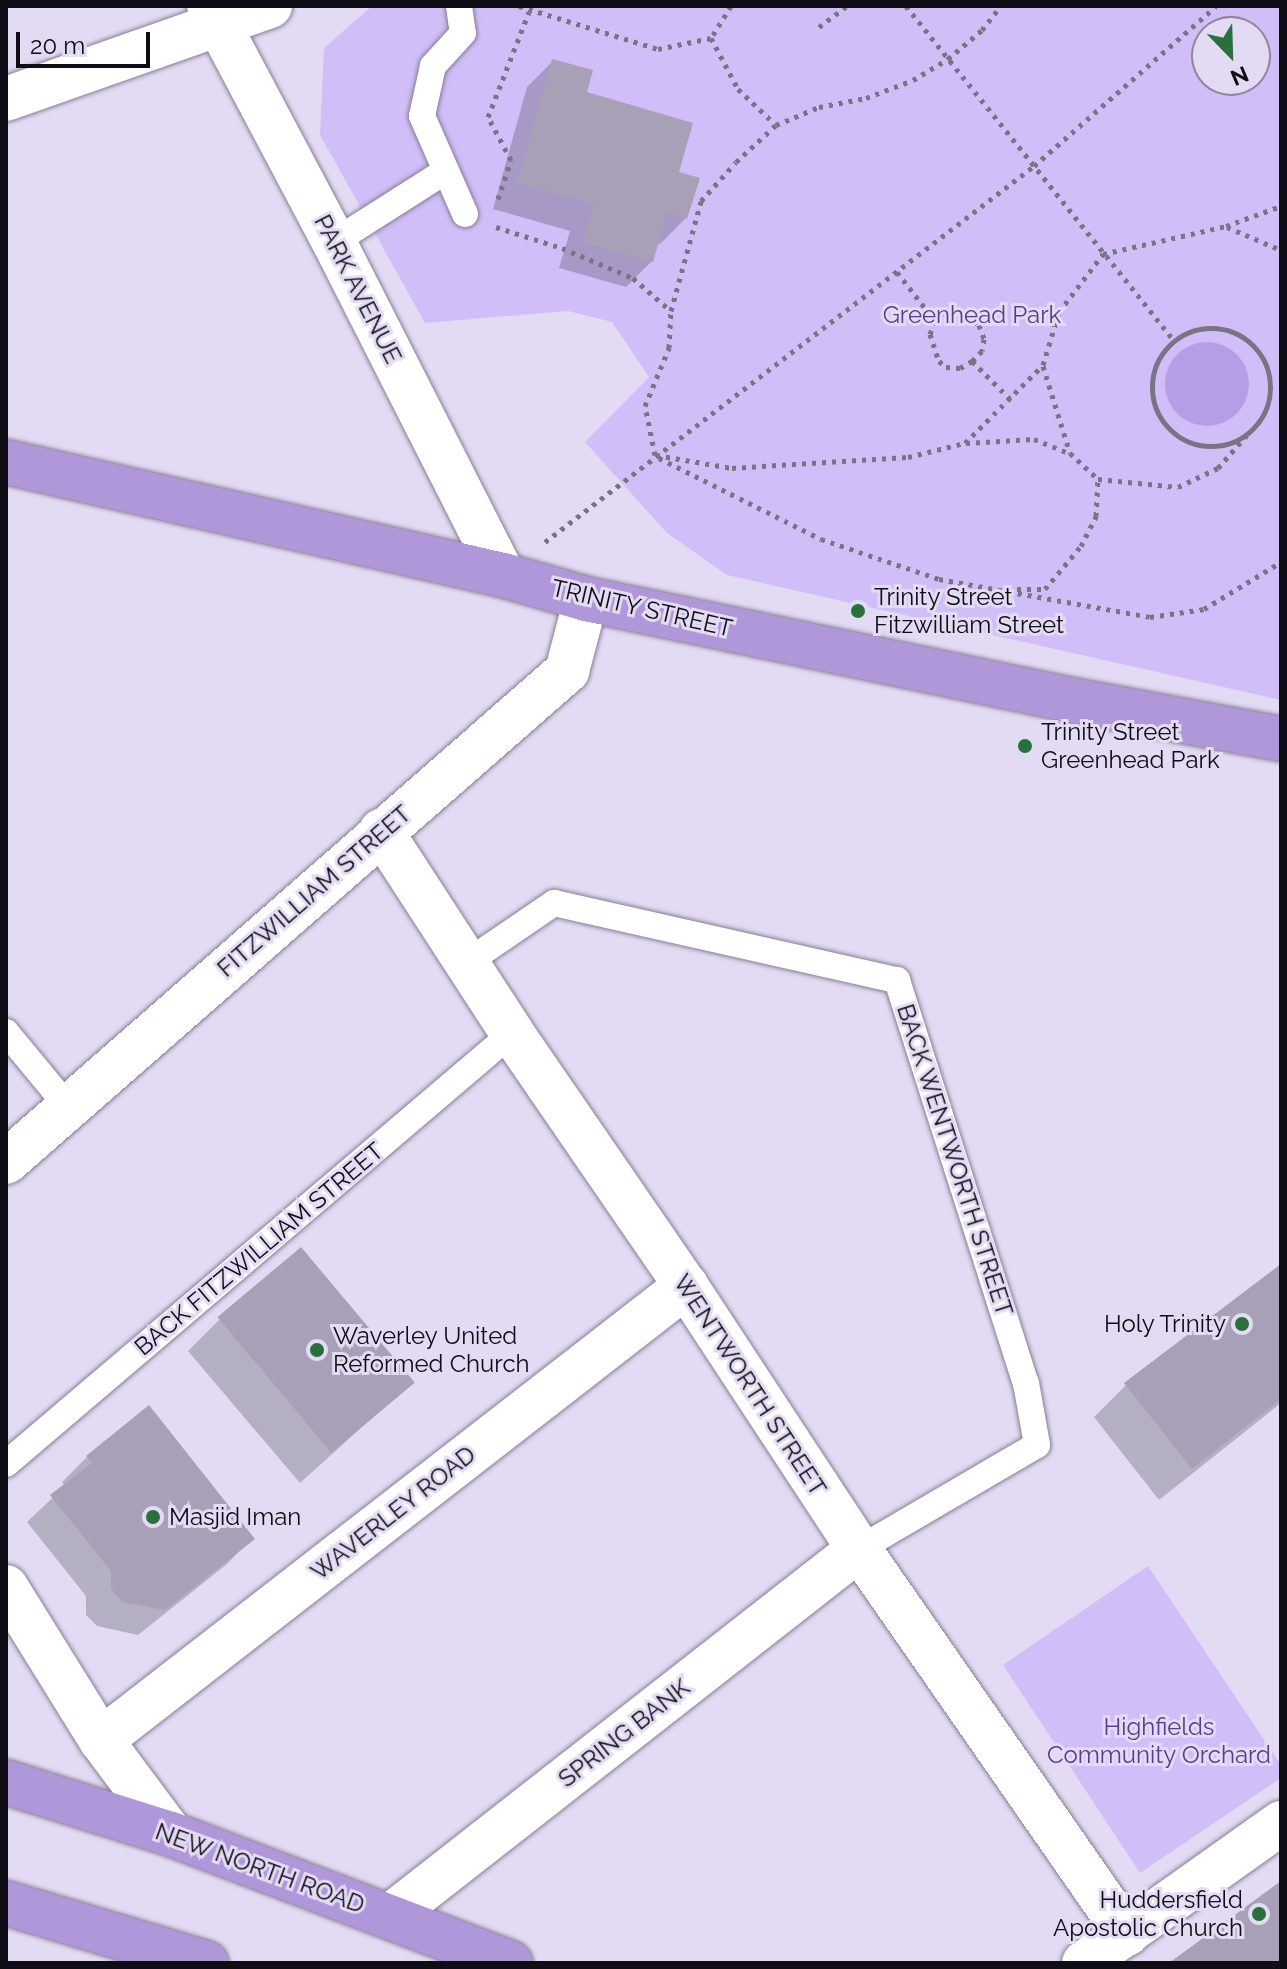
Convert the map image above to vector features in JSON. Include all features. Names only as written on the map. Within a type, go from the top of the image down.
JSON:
[{"type":"highway","name":"TRINITY STREET","points":[[6,462],[503,575],[586,599],[1076,701],[1281,739]]},
{"type":"highway","name":"NEW NORTH ROAD","points":[[6,1782],[171,1834],[510,1963]]},
{"type":"highway","points":[[6,1903],[194,1961]]},
{"type":"street","points":[[6,99],[214,16],[270,6]]},
{"type":"street","name":"PARK AVENUE","points":[[214,16],[334,242],[503,575]]},
{"type":"street","name":"FITZWILLIAM STREET","points":[[6,1162],[567,671],[586,599]]},
{"type":"street","name":"WENTWORTH STREET","points":[[381,831],[512,1033],[686,1286],[859,1549],[1127,1934]]},
{"type":"street","name":"WAVERLEY ROAD","points":[[101,1740],[686,1286]]},
{"type":"street","name":"SPRING BANK","points":[[390,1916],[859,1549]]},
{"type":"street","points":[[6,1587],[101,1740],[171,1834]]},
{"type":"street","points":[[1084,1963],[1281,1823]]},
{"type":"lane","points":[[459,6],[463,33],[433,66],[422,116],[465,214]]},
{"type":"lane","points":[[334,242],[444,172]]},
{"type":"lane","name":"BACK WENTWORTH STREET","points":[[466,963],[554,903],[897,980],[1026,1383],[1037,1445],[859,1549]]},
{"type":"lane","points":[[6,1032],[68,1107]]},
{"type":"lane","name":"BACK FITZWILLIAM STREET","points":[[6,1464],[512,1033]]},
{"type":"path","points":[[519,6],[529,12],[658,49],[711,38],[731,6]]},
{"type":"path","points":[[819,27],[847,6]]},
{"type":"path","points":[[906,6],[1174,340]]},
{"type":"path","points":[[655,455],[645,406],[669,348],[671,311],[701,201],[736,162],[776,125],[819,107],[866,98],[913,80],[948,59],[982,30],[1001,6]]},
{"type":"path","points":[[503,575],[1034,166],[1216,6]]},
{"type":"path","points":[[493,212],[511,160],[488,117],[529,12]]},
{"type":"path","points":[[711,38],[738,89],[776,125]]},
{"type":"path","points":[[693,199],[701,201]]},
{"type":"path","points":[[965,443],[1043,365],[1059,312],[1103,254],[1226,226],[1281,206]]},
{"type":"path","points":[[1226,226],[1281,250]]},
{"type":"path","points":[[534,241],[562,248],[633,278],[671,311]]},
{"type":"path","points":[[897,272],[935,321]]},
{"type":"path","points":[[948,315],[966,315],[979,325],[984,339],[982,351],[960,368],[946,367],[939,361],[930,334],[935,321],[948,315]]},
{"type":"path","points":[[655,455],[732,468],[908,457],[965,443],[1034,439],[1070,453],[1098,479],[1178,487],[1218,468],[1251,431],[1264,415],[1270,396],[1269,375],[1256,349],[1232,331],[1212,327],[1192,330],[1174,340],[1162,354],[1152,381],[1156,409],[1165,425],[1180,438],[1198,445],[1217,446],[1251,431]]},
{"type":"path","points":[[972,361],[1011,400]]},
{"type":"path","points":[[1043,365],[1070,453]]},
{"type":"path","points":[[655,455],[821,539],[939,579],[1150,617],[1204,609],[1281,562]]},
{"type":"path","points":[[1005,589],[1045,589],[1081,546],[1096,516],[1098,479]]},
{"type":"green space","name":"Greenhead Park","points":[[372,6],[1281,6],[1281,700],[727,575],[667,533],[585,442],[649,377],[612,322],[568,311],[425,323],[320,135],[324,48]]},
{"type":"green space","name":"Highfields Community Orchard","points":[[1148,1566],[1281,1765],[1281,1778],[1140,1873],[1003,1665]]},
{"type":"shaded area","points":[[1207,342],[1230,349],[1242,361],[1249,384],[1242,407],[1230,419],[1207,426],[1184,419],[1172,407],[1165,384],[1172,361],[1184,349]]},
{"type":"building","points":[[552,59],[593,70],[587,92],[693,123],[679,172],[700,178],[687,219],[667,213],[653,262],[583,243],[594,205],[517,183]]},
{"type":"building","name":"Waverley United Reformed Church","points":[[301,1247],[415,1383],[331,1453],[218,1317]]},
{"type":"building","name":"Holy Trinity","points":[[1281,1264],[1281,1399],[1192,1469],[1124,1383]]},
{"type":"building","name":"Masjid Iman","points":[[149,1405],[255,1539],[165,1610],[122,1602],[111,1589],[111,1571],[50,1495],[92,1463],[86,1456]]},
{"type":"building","name":"Huddersfield Apostolic Church","points":[[1281,1881],[1281,1963],[1169,1963]]},
{"type":"place","name":"Trinity Street Fitzwilliam Street","points":[[858,611]]},
{"type":"place","name":"Trinity Street Greenhead Park","points":[[1025,746]]},
{"type":"place","name":"Holy Trinity","points":[[1242,1324]]},
{"type":"place","name":"Waverley United Reformed Church","points":[[317,1350]]},
{"type":"place","name":"Masjid Iman","points":[[153,1517]]},
{"type":"place","name":"Huddersfield Apostolic Church","points":[[1259,1914]]}]
